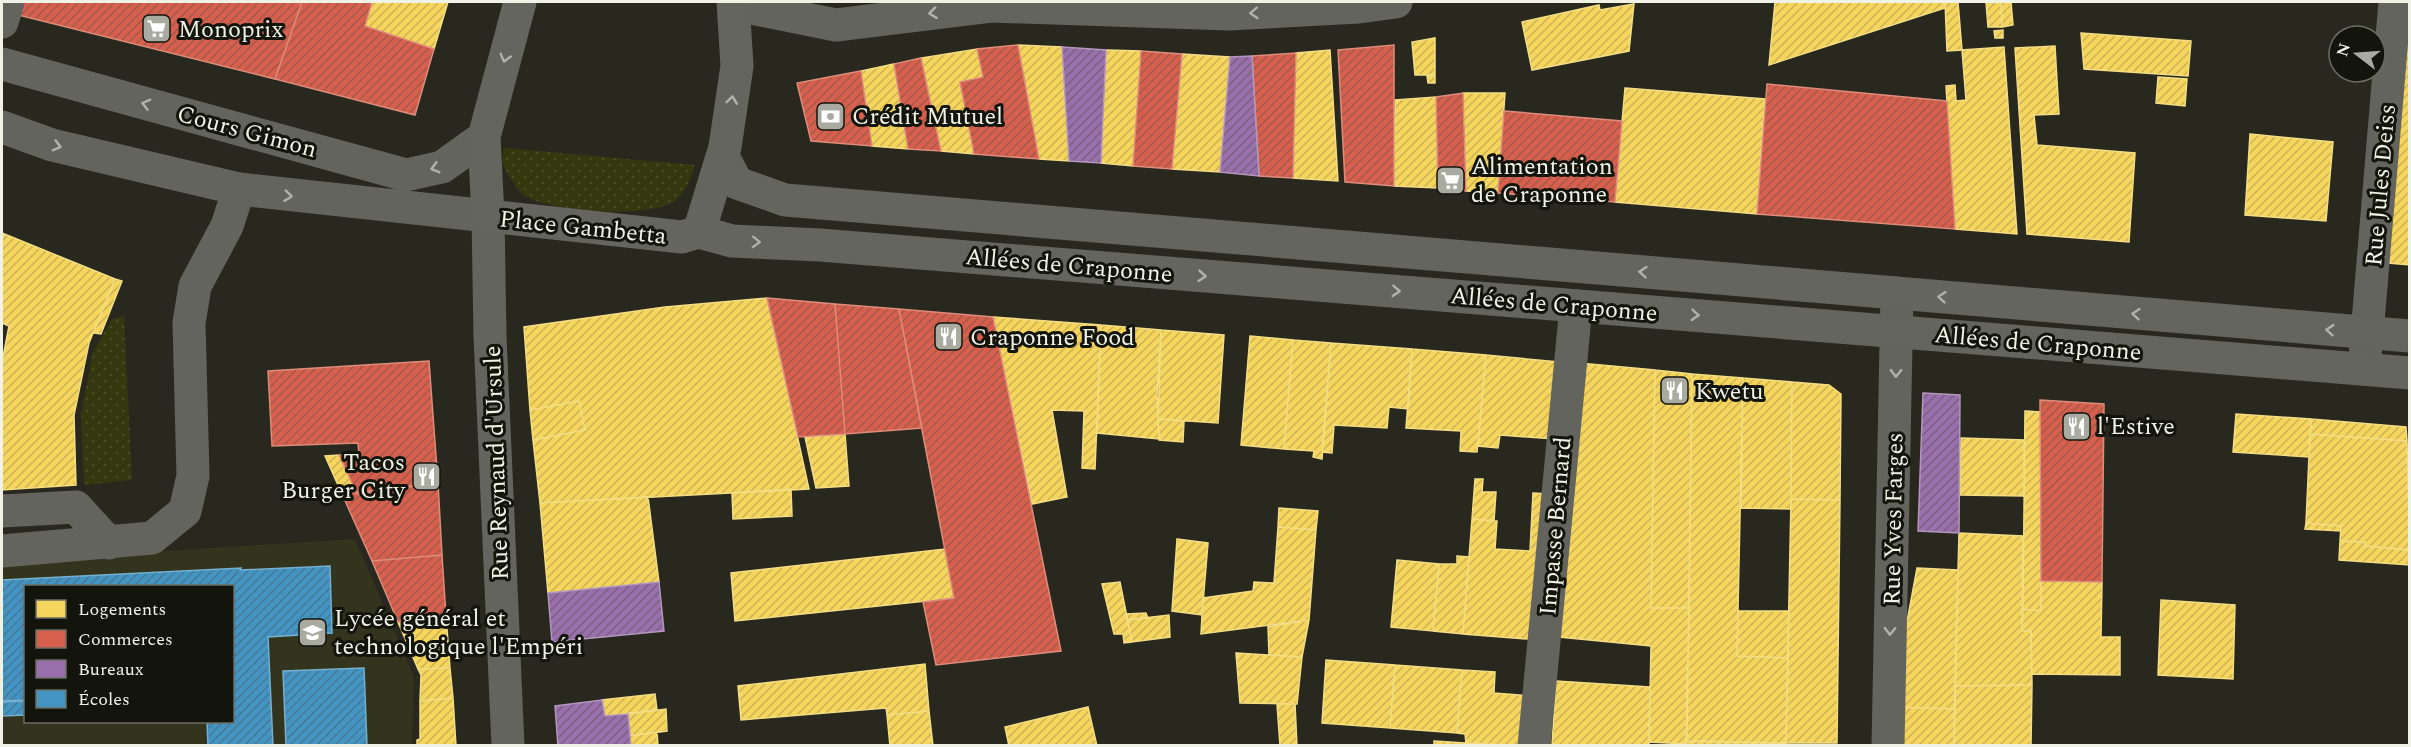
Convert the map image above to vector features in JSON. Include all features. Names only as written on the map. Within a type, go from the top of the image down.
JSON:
[{"type":"main road","name":"Place Gambetta","points":[[520,2],[484,137],[488,216],[628,233],[682,237],[699,232],[724,158],[737,66],[733,2]]},
{"type":"main road","name":"Allées de Craponne","points":[[724,158],[737,183],[785,200],[2409,336]]},
{"type":"main road","name":"Allées de Craponne","points":[[699,232],[732,241],[820,245],[2409,373]]},
{"type":"street","points":[[2,22],[8,2]]},
{"type":"street","points":[[740,2],[751,8],[836,25],[991,4],[1229,14],[1359,7],[1395,2]]},
{"type":"street","name":"Rue Jules Deiss","points":[[2364,369],[2395,2]]},
{"type":"street","name":"Cours Gimon","points":[[2,64],[406,175],[442,167],[484,137]]},
{"type":"street","name":"Cours Gimon","points":[[2,127],[52,145],[239,189],[488,216]]},
{"type":"street","points":[[2,550],[152,538],[185,511],[192,476],[189,323],[195,286],[227,226],[239,189]]},
{"type":"street","name":"Rue Reynaud d'Ursule","points":[[488,216],[490,326],[507,746]]},
{"type":"street","name":"Rue Yves Farges","points":[[1888,746],[1897,293]]},
{"type":"street","name":"Impasse Bernard","points":[[1534,746],[1576,306]]},
{"type":"street","points":[[2,511],[76,507],[109,543]]},
{"type":"shaded area","name":"Lycée général et technologique l'Empéri","points":[[355,539],[414,677],[412,745],[2,746],[2,561]]},
{"type":"green space","points":[[504,148],[695,165],[690,180],[679,198],[662,207],[622,211],[574,209],[534,200],[522,194],[503,165]]},
{"type":"green space","points":[[124,316],[132,480],[84,485],[81,414],[93,352],[112,319]]},
{"type":"building: Logements","points":[[372,2],[448,2],[434,49],[365,26]]},
{"type":"building: Logements","points":[[1775,2],[1945,2],[1945,8],[1769,65]]},
{"type":"building: Logements","points":[[1945,2],[1958,2],[1962,50],[1947,51]]},
{"type":"building: Logements","points":[[1986,2],[2001,2],[2002,27],[1988,27]]},
{"type":"building: Logements","points":[[2001,2],[2011,2],[2013,25],[2002,27]]},
{"type":"building: Logements","points":[[1634,4],[1629,51],[1532,70],[1522,22],[1599,5],[1600,10]]},
{"type":"building: Logements","points":[[2410,7],[2410,265],[2388,263]]},
{"type":"building: Logements","points":[[2003,30],[2003,38],[1995,38],[1994,31]]},
{"type":"building: Logements","points":[[2081,33],[2191,41],[2188,76],[2084,69]]},
{"type":"building: Logements","points":[[1435,38],[1435,75],[1415,75],[1412,42]]},
{"type":"building: Logements","points":[[1018,45],[1062,47],[1069,161],[1039,159]]},
{"type":"building: Logements","points":[[2055,46],[2059,114],[2034,115],[2037,145],[2135,153],[2129,242],[2027,234],[2015,48]]},
{"type":"building: Logements","points":[[2004,47],[2017,234],[1955,229],[1946,86],[1955,85],[1956,101],[1966,100],[1962,50]]},
{"type":"building: Logements","points":[[977,49],[983,77],[960,82],[974,154],[941,151],[921,58]]},
{"type":"building: Logements","points":[[1106,50],[1141,51],[1133,166],[1101,163]]},
{"type":"building: Logements","points":[[1330,50],[1338,181],[1293,178],[1296,53]]},
{"type":"building: Logements","points":[[1182,54],[1230,57],[1220,172],[1172,169]]},
{"type":"building: Logements","points":[[894,64],[908,149],[872,146],[861,71]]},
{"type":"building: Logements","points":[[1435,75],[1435,83],[1428,83],[1427,76]]},
{"type":"building: Logements","points":[[2158,77],[2187,79],[2185,106],[2156,103]]},
{"type":"building: Logements","points":[[1625,88],[1765,99],[1757,214],[1615,202]]},
{"type":"building: Logements","points":[[1463,93],[1505,93],[1498,193],[1466,191]]},
{"type":"building: Logements","points":[[1436,97],[1438,188],[1394,186],[1395,100]]},
{"type":"building: Logements","points":[[2250,134],[2333,142],[2326,221],[2245,215]]},
{"type":"building: Logements","points":[[2,233],[115,279],[89,343],[74,415],[76,485],[2,490],[2,362],[9,326],[2,323]]},
{"type":"building: Logements","points":[[115,279],[122,281],[101,334],[93,333]]},
{"type":"building: Logements","points":[[767,298],[809,489],[540,503],[533,440],[585,430],[579,401],[530,410],[524,327],[665,307]]},
{"type":"building: Logements","points":[[993,317],[1101,325],[1095,469],[1082,468],[1084,411],[1052,410],[1067,497],[1032,504]]},
{"type":"building: Logements","points":[[1101,325],[1161,330],[1157,395],[1159,439],[1097,433]]},
{"type":"building: Logements","points":[[1161,330],[1224,335],[1218,423],[1158,419]]},
{"type":"building: Logements","points":[[1250,336],[1293,340],[1284,449],[1241,445]]},
{"type":"building: Logements","points":[[1293,340],[1331,343],[1322,459],[1313,457],[1314,451],[1284,449]]},
{"type":"building: Logements","points":[[1331,343],[1412,349],[1408,409],[1389,407],[1387,428],[1334,425],[1332,453],[1322,452]]},
{"type":"building: Logements","points":[[1412,349],[1486,355],[1477,452],[1460,451],[1461,431],[1406,428]]},
{"type":"building: Logements","points":[[1486,355],[1559,362],[1554,439],[1500,435],[1498,448],[1478,446]]},
{"type":"building: Logements","points":[[1579,363],[1655,370],[1651,608],[1689,608],[1686,744],[1649,742],[1651,646],[1559,637]]},
{"type":"building: Logements","points":[[1655,370],[1692,374],[1689,608],[1651,608]]},
{"type":"building: Logements","points":[[1692,374],[1743,378],[1737,656],[1788,658],[1786,743],[1687,741]]},
{"type":"building: Logements","points":[[1743,378],[1792,382],[1791,509],[1741,508]]},
{"type":"building: Logements","points":[[1792,382],[1829,385],[1841,394],[1840,500],[1791,499]]},
{"type":"building: Logements","points":[[579,401],[585,430],[533,440],[530,410]]},
{"type":"building: Logements","points":[[2025,411],[2041,412],[2041,611],[2023,609]]},
{"type":"building: Logements","points":[[2236,414],[2311,419],[2309,457],[2233,452]]},
{"type":"building: Logements","points":[[1158,419],[1184,421],[1183,442],[1159,440]]},
{"type":"building: Logements","points":[[2311,419],[2406,427],[2407,441],[2310,434]]},
{"type":"building: Logements","points":[[845,434],[849,486],[816,488],[805,437]]},
{"type":"building: Logements","points":[[2310,434],[2407,441],[2410,550],[2365,546],[2365,542],[2340,541],[2341,526],[2306,523]]},
{"type":"building: Logements","points":[[1961,438],[2024,440],[2024,496],[1960,495]]},
{"type":"building: Logements","points":[[339,455],[357,494],[342,494],[325,456]]},
{"type":"building: Logements","points":[[1475,479],[1483,479],[1482,492],[1496,492],[1494,521],[1472,519]]},
{"type":"building: Logements","points":[[791,489],[792,516],[733,519],[732,493]]},
{"type":"building: Logements","points":[[1533,493],[1550,494],[1539,640],[1463,634],[1472,519],[1497,521],[1495,549],[1530,551]]},
{"type":"building: Logements","points":[[648,497],[659,582],[548,593],[540,503]]},
{"type":"building: Logements","points":[[1791,499],[1840,500],[1837,743],[1786,743]]},
{"type":"building: Logements","points":[[1279,508],[1318,511],[1316,530],[1278,527]]},
{"type":"building: Logements","points":[[2306,523],[2341,526],[2341,531],[2305,529]]},
{"type":"building: Logements","points":[[1278,527],[1316,530],[1309,620],[1201,634],[1203,598],[1253,591],[1254,582],[1274,583]]},
{"type":"building: Logements","points":[[1959,533],[2023,536],[2022,631],[2031,631],[2032,685],[1955,686]]},
{"type":"building: Logements","points":[[1177,539],[1208,543],[1202,615],[1172,611]]},
{"type":"building: Logements","points":[[2340,541],[2365,542],[2365,546],[2410,550],[2410,565],[2339,560]]},
{"type":"building: Logements","points":[[945,549],[954,598],[735,621],[731,573]]},
{"type":"building: Logements","points":[[1457,556],[1469,557],[1463,634],[1433,631],[1439,564],[1457,564]]},
{"type":"building: Logements","points":[[1397,560],[1439,564],[1433,631],[1391,627]]},
{"type":"building: Logements","points":[[1917,568],[1958,570],[1955,709],[1891,707]]},
{"type":"building: Logements","points":[[2041,581],[2102,582],[2101,637],[2120,637],[2120,675],[2032,674],[2031,631],[2022,631],[2023,609],[2041,611]]},
{"type":"building: Logements","points":[[1120,582],[1132,642],[1124,643],[1123,634],[1114,634],[1102,584]]},
{"type":"building: Logements","points":[[2161,600],[2235,605],[2233,679],[2158,675]]},
{"type":"building: Logements","points":[[1738,611],[1789,611],[1788,658],[1737,656]]},
{"type":"building: Logements","points":[[1146,613],[1148,618],[1127,620],[1126,614]]},
{"type":"building: Logements","points":[[1169,615],[1170,637],[1132,642],[1127,620]]},
{"type":"building: Logements","points":[[446,616],[450,668],[418,669],[398,622]]},
{"type":"building: Logements","points":[[1309,620],[1302,657],[1269,655],[1268,627]]},
{"type":"building: Logements","points":[[1236,653],[1302,657],[1297,704],[1240,703]]},
{"type":"building: Logements","points":[[1326,660],[1395,665],[1390,728],[1322,723]]},
{"type":"building: Logements","points":[[925,664],[929,711],[887,715],[886,708],[741,720],[738,686]]},
{"type":"building: Logements","points":[[1395,665],[1462,670],[1457,733],[1390,728]]},
{"type":"building: Logements","points":[[450,668],[453,698],[420,701],[421,675],[418,669]]},
{"type":"building: Logements","points":[[1462,670],[1495,672],[1494,693],[1531,696],[1526,746],[1466,743],[1465,734],[1457,733]]},
{"type":"building: Logements","points":[[1556,681],[1650,687],[1649,746],[1552,746]]},
{"type":"building: Logements","points":[[2032,685],[2031,746],[1954,746],[1955,686]]},
{"type":"building: Logements","points":[[655,694],[657,710],[605,716],[602,700]]},
{"type":"building: Logements","points":[[453,698],[456,746],[417,746],[417,740],[420,739],[420,701]]},
{"type":"building: Logements","points":[[1277,704],[1295,704],[1297,746],[1280,746]]},
{"type":"building: Logements","points":[[1088,707],[1097,746],[1009,746],[1005,727]]},
{"type":"building: Logements","points":[[1891,707],[1955,709],[1954,746],[1890,746]]},
{"type":"building: Logements","points":[[666,709],[667,731],[629,736],[628,714]]},
{"type":"building: Logements","points":[[929,711],[933,746],[890,746],[887,715]]},
{"type":"building: Logements","points":[[657,732],[658,746],[631,746],[629,736]]},
{"type":"building: Logements","points":[[1434,741],[1466,743],[1511,746],[1434,746]]},
{"type":"building: Logements","points":[[1687,741],[1786,743],[1786,746],[1686,746]]},
{"type":"building: Commerces","points":[[18,2],[302,2],[275,79],[14,14]]},
{"type":"building: Commerces","points":[[302,2],[372,2],[365,26],[434,49],[415,115],[275,79]]},
{"type":"building: Commerces","points":[[1018,45],[1039,159],[974,154],[960,82],[983,77],[977,49]]},
{"type":"building: Commerces","points":[[1394,45],[1394,186],[1345,182],[1338,50]]},
{"type":"building: Commerces","points":[[1141,51],[1182,54],[1172,169],[1133,166]]},
{"type":"building: Commerces","points":[[1296,53],[1293,178],[1259,176],[1252,56]]},
{"type":"building: Commerces","points":[[921,58],[941,151],[908,149],[894,64]]},
{"type":"building: Commerces","points":[[861,71],[872,146],[811,141],[797,83]]},
{"type":"building: Commerces","points":[[1767,84],[1947,101],[1955,229],[1757,214]]},
{"type":"building: Commerces","points":[[1463,93],[1466,191],[1438,188],[1436,97]]},
{"type":"building: Commerces","points":[[1504,111],[1622,121],[1615,202],[1498,193]]},
{"type":"building: Commerces","points":[[767,298],[835,304],[845,434],[798,437]]},
{"type":"building: Commerces","points":[[835,304],[899,309],[922,428],[845,434]]},
{"type":"building: Commerces","points":[[899,309],[993,317],[1061,651],[936,665],[923,602],[954,598]]},
{"type":"building: Commerces","points":[[429,361],[438,483],[357,494],[339,455],[359,455],[358,443],[272,446],[268,371]]},
{"type":"building: Commerces","points":[[2040,400],[2104,404],[2102,582],[2041,581]]},
{"type":"building: Commerces","points":[[438,483],[442,555],[372,561],[342,494]]},
{"type":"building: Commerces","points":[[442,555],[446,616],[398,622],[372,561]]},
{"type":"building: Bureaux","points":[[1062,47],[1106,50],[1101,163],[1069,161]]},
{"type":"building: Bureaux","points":[[1252,56],[1259,176],[1220,172],[1230,57]]},
{"type":"building: Bureaux","points":[[1923,393],[1960,395],[1959,533],[1918,531]]},
{"type":"building: Bureaux","points":[[659,582],[664,631],[552,642],[548,593]]},
{"type":"building: Bureaux","points":[[602,700],[605,716],[628,714],[631,746],[558,746],[555,706]]},
{"type":"building: Écoles","points":[[330,566],[332,633],[268,637],[273,746],[208,746],[207,723],[234,723],[234,585],[24,585],[24,700],[2,701],[2,580],[241,568],[240,570]]},
{"type":"building: Écoles","points":[[364,668],[367,746],[286,746],[283,671]]},
{"type":"building: Écoles","points":[[24,701],[24,715],[2,716],[2,702]]},
{"type":"place","name":"Monoprix","points":[[157,29]]},
{"type":"place","name":"Crédit Mutuel","points":[[831,116]]},
{"type":"place","name":"Alimentation de Craponne","points":[[1450,180]]},
{"type":"place","name":"Craponne Food","points":[[949,337]]},
{"type":"place","name":"Kwetu","points":[[1674,391]]},
{"type":"place","name":"l'Estive","points":[[2076,426]]},
{"type":"place","name":"Tacos Burger City","points":[[426,476]]},
{"type":"place","name":"Lycée général et technologique l'Empéri","points":[[313,632]]}]
